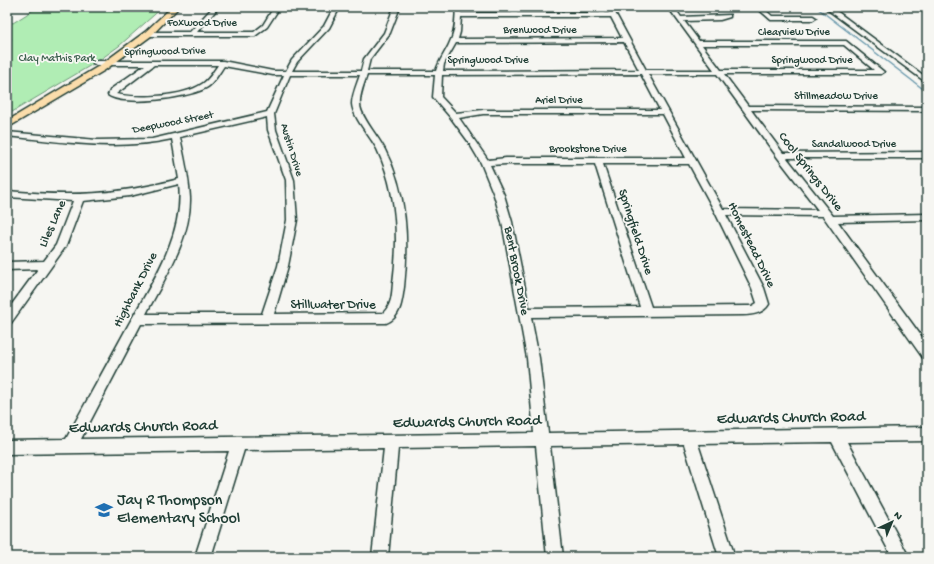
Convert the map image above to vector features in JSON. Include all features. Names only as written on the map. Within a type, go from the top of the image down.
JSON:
[{"type":"main road","points":[[7,116],[120,47],[166,7]]},
{"type":"main road","points":[[7,125],[108,64],[148,34],[176,7]]},
{"type":"street","points":[[191,35],[216,7]]},
{"type":"street","name":"Foxwood Drive","points":[[148,34],[255,34],[265,26],[278,7]]},
{"type":"street","name":"Austin Drive","points":[[267,318],[283,266],[292,220],[290,180],[273,136],[270,114],[288,72],[300,54],[327,27],[337,7]]},
{"type":"street","name":"Stillwater Drive","points":[[138,319],[386,318],[392,311],[396,304],[401,266],[402,230],[395,184],[381,150],[358,112],[356,104],[367,59],[387,33],[396,7]]},
{"type":"street","name":"Cool Springs Drive","points":[[671,7],[828,216],[927,354]]},
{"type":"street","points":[[759,7],[771,18],[813,18]]},
{"type":"street","points":[[827,7],[927,81]]},
{"type":"street","points":[[458,11],[611,11]]},
{"type":"street","name":"Bent Brook Drive","points":[[458,11],[457,32],[438,72],[437,97],[454,116],[472,141],[485,164],[499,195],[506,222],[533,358],[555,557]]},
{"type":"street","name":"Homestead Drive","points":[[524,313],[753,310],[760,308],[764,304],[758,288],[720,212],[611,11]]},
{"type":"street","points":[[679,18],[720,18],[728,16]]},
{"type":"street","name":"Brenwood Drive","points":[[454,41],[626,40]]},
{"type":"street","name":"Clearview Drive","points":[[697,43],[846,43],[881,72]]},
{"type":"street","name":"Springwood Drive","points":[[96,63],[223,63],[260,72],[881,72]]},
{"type":"street","points":[[152,63],[114,91],[112,95],[156,98],[196,90],[206,84],[223,63]]},
{"type":"street","name":"Stillmeadow Drive","points":[[746,108],[927,108]]},
{"type":"street","name":"Ariel Drive","points":[[454,116],[483,112],[666,112]]},
{"type":"street","name":"Deepwood Street","points":[[7,134],[124,143],[152,141],[270,114]]},
{"type":"street","name":"Highbank Drive","points":[[70,446],[164,269],[177,238],[183,214],[185,197],[176,136]]},
{"type":"street","name":"Sandalwood Drive","points":[[782,156],[927,155]]},
{"type":"street","name":"Brookstone Drive","points":[[485,164],[506,161],[692,161]]},
{"type":"street","name":"Springfield Drive","points":[[598,161],[647,312]]},
{"type":"street","points":[[7,194],[42,197],[99,197],[136,192],[182,181]]},
{"type":"street","name":"Liles Lane","points":[[7,320],[61,246],[80,197]]},
{"type":"street","points":[[720,212],[828,216],[927,217]]},
{"type":"street","points":[[7,266],[48,265]]},
{"type":"street","name":"Edwards Church Road","points":[[7,447],[927,434]]},
{"type":"street","points":[[836,435],[901,557]]},
{"type":"street","points":[[689,438],[728,557]]},
{"type":"street","points":[[380,557],[392,441]]},
{"type":"street","points":[[203,557],[239,443]]},
{"type":"green space","name":"Clay Mathis Park","points":[[38,7],[163,7],[119,46],[98,61],[7,115],[7,21],[13,23]]},
{"type":"waterway","points":[[7,14],[9,13],[9,7]]},
{"type":"waterway","points":[[816,7],[927,92]]},
{"type":"waterway","points":[[7,31],[11,39],[7,45]]},
{"type":"place","name":"Jay R Thompson Elementary School","points":[[104,510]]}]
